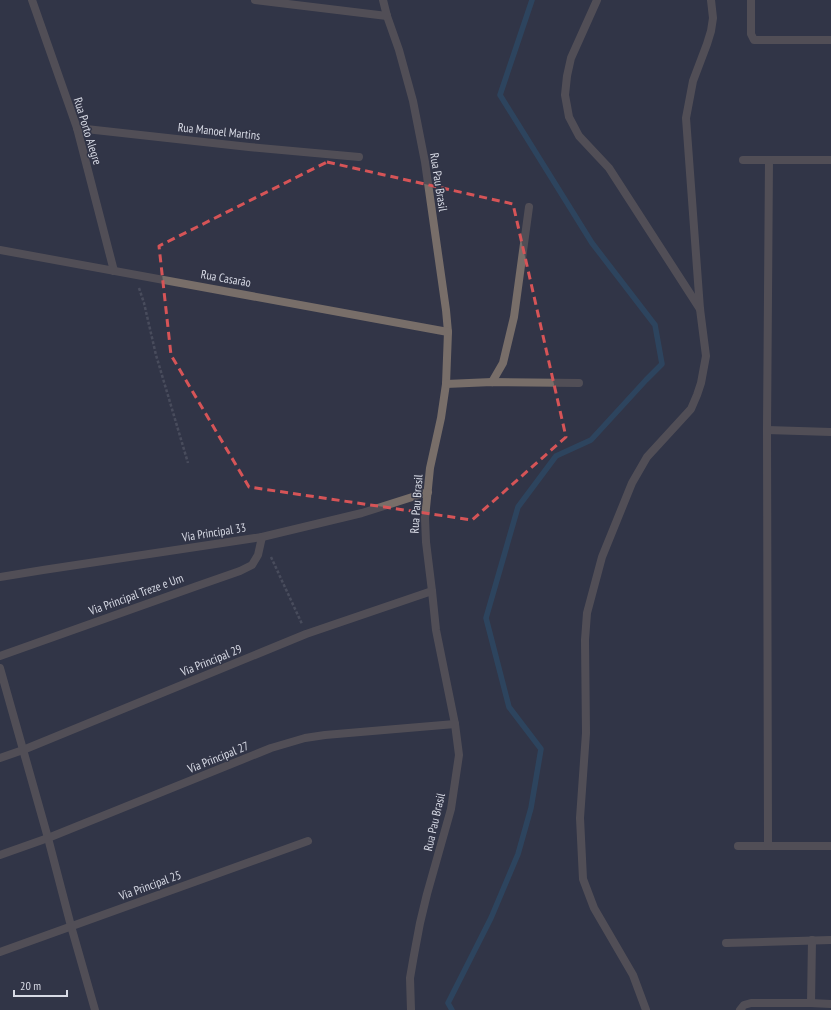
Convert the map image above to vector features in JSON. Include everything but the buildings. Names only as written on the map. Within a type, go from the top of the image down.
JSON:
[{"type":"street","name":"Rua Porto Alegre","points":[[32,0],[76,128],[114,271]]},
{"type":"street","points":[[255,0],[387,16]]},
{"type":"street","name":"Rua Pau Brasil","points":[[383,0],[413,101],[425,162],[448,332],[446,384],[441,418],[430,468],[425,518],[426,542],[436,630],[455,724],[459,755],[451,809],[419,930],[410,978],[411,1010]]},
{"type":"street","points":[[597,0],[571,58],[565,94],[569,117],[579,136],[609,168],[700,309]]},
{"type":"street","points":[[646,1010],[632,975],[594,908],[583,879],[580,818],[586,733],[584,640],[587,613],[602,557],[632,483],[647,457],[691,409],[701,383],[706,356],[700,309],[686,118],[693,81],[711,30],[713,18],[712,0]]},
{"type":"street","points":[[751,0],[751,34],[754,40],[831,40]]},
{"type":"street","name":"Rua Manoel Martins","points":[[76,128],[359,156]]},
{"type":"street","points":[[743,160],[831,160]]},
{"type":"street","points":[[768,846],[767,430],[769,160]]},
{"type":"street","points":[[492,382],[503,363],[514,317],[529,207]]},
{"type":"street","name":"Rua Casarão","points":[[0,250],[448,332]]},
{"type":"street","points":[[446,384],[492,382],[579,383]]},
{"type":"street","points":[[767,430],[831,432]]},
{"type":"street","name":"Via Principal 33","points":[[0,577],[262,537],[362,513],[428,492]]},
{"type":"street","name":"Via Principal Treze e Um","points":[[0,656],[240,571],[252,565],[258,555],[262,537]]},
{"type":"street","name":"Via Principal 29","points":[[0,758],[23,750],[306,634],[432,590]]},
{"type":"street","points":[[0,668],[95,1010]]},
{"type":"street","name":"Via Principal 27","points":[[0,855],[48,838],[271,748],[305,738],[455,724]]},
{"type":"street","name":"Via Principal 25","points":[[0,952],[308,841]]},
{"type":"street","points":[[738,846],[831,846]]},
{"type":"street","points":[[811,1003],[812,940]]},
{"type":"street","points":[[726,943],[831,940]]},
{"type":"street","points":[[740,1010],[744,1005],[751,1003],[831,1004]]},
{"type":"path","points":[[135,274],[144,303],[156,355],[188,463]]},
{"type":"path","points":[[262,537],[306,634]]},
{"type":"highlighted area","points":[[327,162],[513,204],[566,437],[472,520],[249,487],[171,355],[159,246]]},
{"type":"waterway","points":[[452,1010],[448,1003],[491,918],[518,854],[531,808],[541,749],[509,707],[486,618],[518,507],[556,456],[591,440],[662,364],[655,325],[592,243],[500,95],[532,0]]}]
